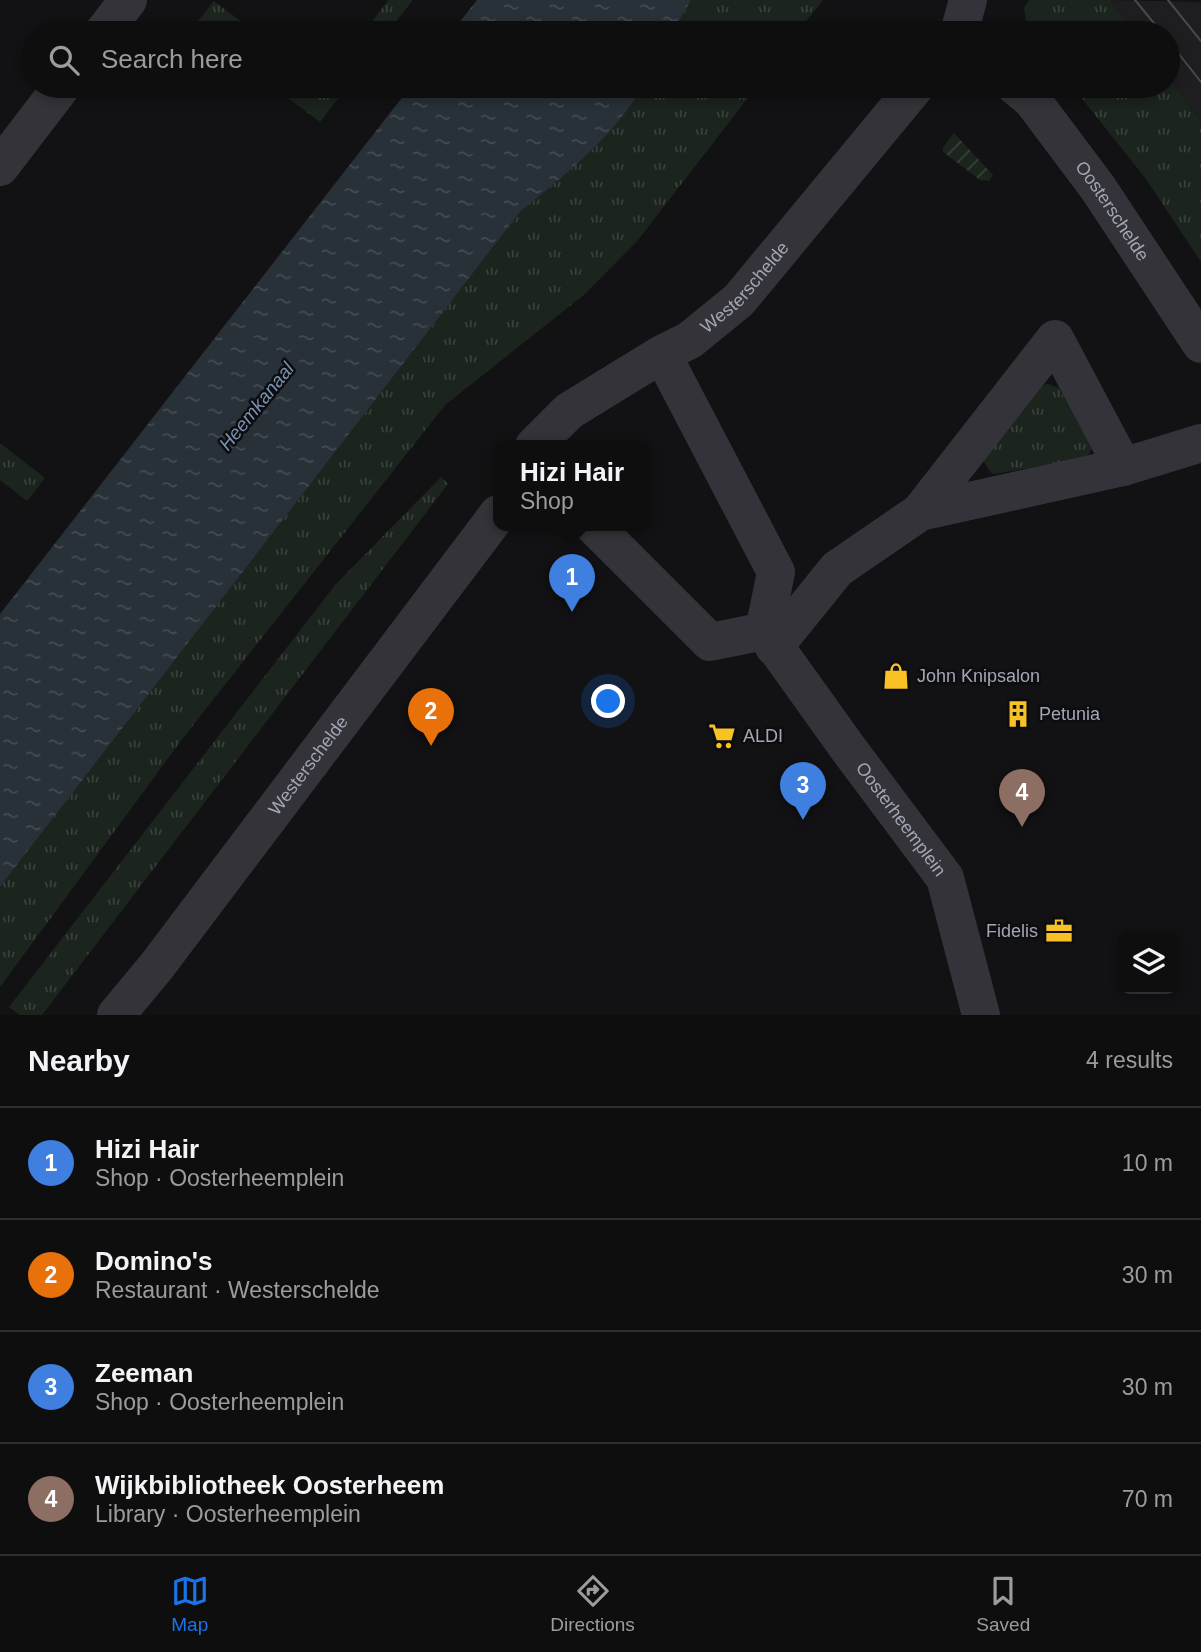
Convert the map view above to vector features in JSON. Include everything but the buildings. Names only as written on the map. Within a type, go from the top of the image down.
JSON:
[{"type":"street","points":[[112,21],[128,0]]},
{"type":"street","points":[[962,21],[968,0]]},
{"type":"street","points":[[0,167],[53,98]]},
{"type":"street","name":"Westerschelde","points":[[540,440],[569,411],[662,354],[691,340],[738,300],[906,98]]},
{"type":"street","name":"Oosterschelde","points":[[1030,98],[1098,188],[1201,344]]},
{"type":"street","points":[[599,531],[710,642],[769,639],[836,569],[920,512],[1055,339],[1123,467]]},
{"type":"street","points":[[662,354],[776,572],[769,639]]},
{"type":"street","points":[[920,512],[1123,467],[1201,443]]},
{"type":"street","name":"Westerschelde","points":[[116,1015],[156,967],[493,521]]},
{"type":"street","name":"Oosterheemplein","points":[[769,639],[945,878],[981,1015]]},
{"type":"shaded area","points":[[1110,0],[1201,2],[1201,122],[1180,93],[1180,21],[1125,21]]},
{"type":"green space","points":[[388,0],[413,0],[396,21],[373,21]]},
{"type":"green space","points":[[691,0],[823,0],[806,21],[679,21]]},
{"type":"green space","points":[[1029,0],[1110,0],[1125,21],[1026,21],[1024,8]]},
{"type":"green space","points":[[214,1],[240,21],[198,21]]},
{"type":"green space","points":[[1180,93],[1201,122],[1201,262],[1146,179],[1082,98],[1180,98]]},
{"type":"green space","points":[[288,98],[338,98],[320,122]]},
{"type":"green space","points":[[635,98],[748,98],[638,240],[585,294],[445,405],[183,738],[0,987],[0,887],[520,212],[603,139]]},
{"type":"green space","points":[[954,133],[993,175],[989,181],[980,180],[943,152],[943,147]]},
{"type":"green space","points":[[1043,385],[1059,388],[1092,448],[1089,454],[1083,459],[994,474],[990,472],[983,460]]},
{"type":"green space","points":[[0,443],[45,478],[27,501],[0,480]]},
{"type":"green space","points":[[441,477],[448,484],[42,1015],[20,1015],[9,1007],[336,584]]},
{"type":"water","points":[[477,0],[691,0],[679,21],[460,21]]},
{"type":"water","name":"Heemkanaal","points":[[402,98],[635,98],[603,139],[520,212],[0,887],[0,614]]},
{"type":"tram line","points":[[1135,0],[1152,21]]},
{"type":"tram line","points":[[1168,0],[1201,41]]},
{"type":"tram line","points":[[1180,55],[1201,82]]},
{"type":"place","name":"Hizi Hair","points":[[572,612]]},
{"type":"place","name":"John Knipsalon","points":[[896,676]]},
{"type":"place","name":"Petunia","points":[[1018,714]]},
{"type":"place","name":"ALDI","points":[[722,736]]},
{"type":"place","name":"Domino's","points":[[431,746]]},
{"type":"place","name":"Zeeman","points":[[803,820]]},
{"type":"place","name":"Wijkbibliotheek Oosterheem","points":[[1022,827]]},
{"type":"place","name":"Fidelis","points":[[1059,931]]}]
